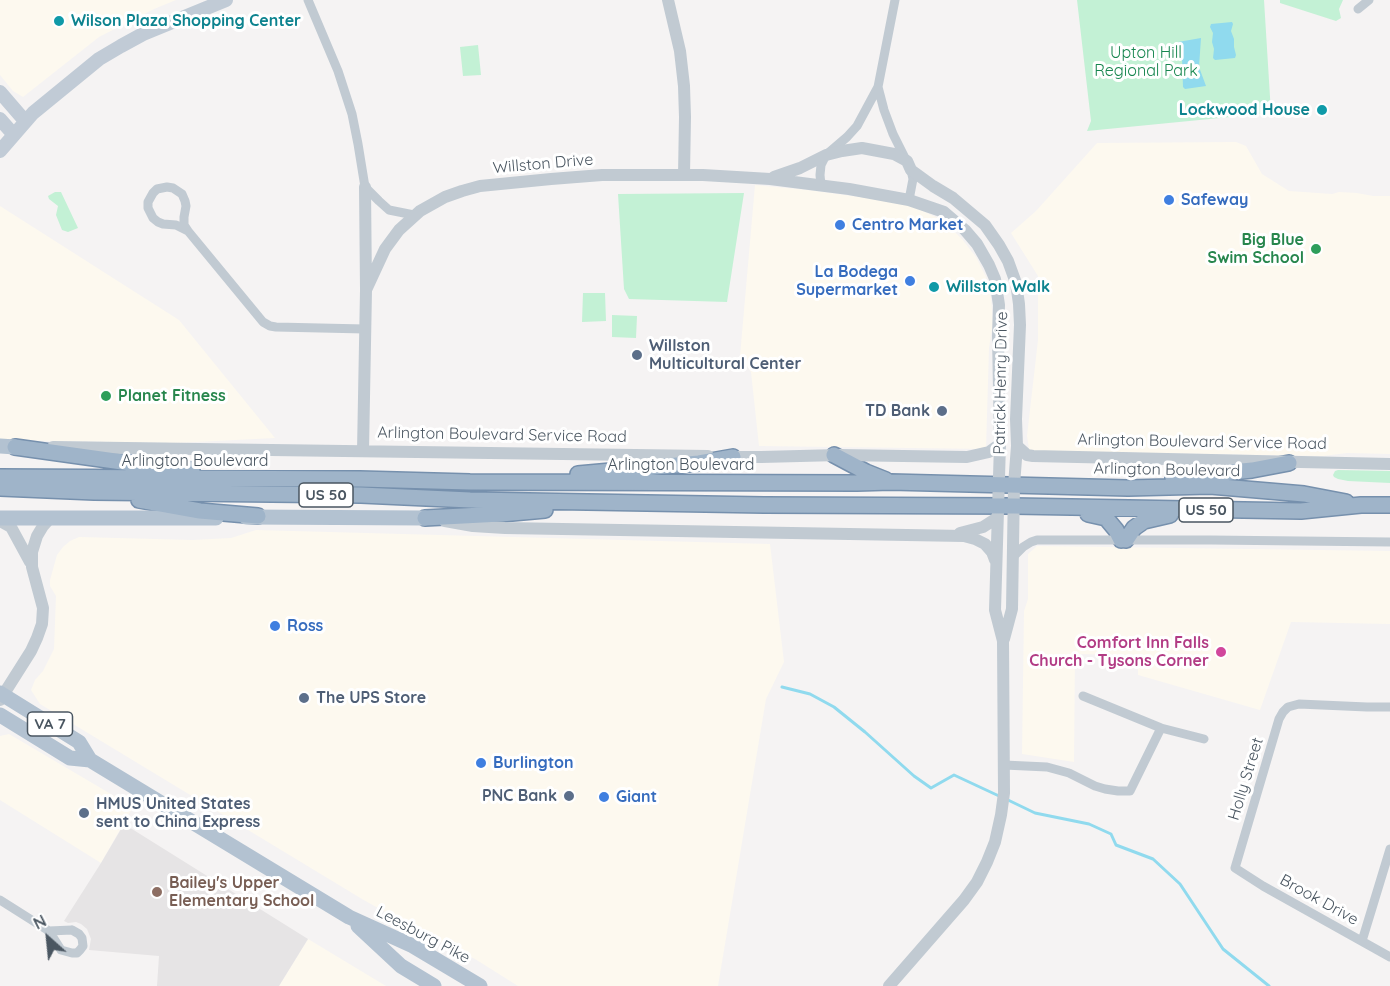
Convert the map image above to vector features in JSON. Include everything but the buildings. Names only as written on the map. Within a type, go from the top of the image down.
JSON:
[{"type":"highway","points":[[8,447],[158,467],[278,476],[360,479]]},
{"type":"highway","points":[[834,455],[891,482]]},
{"type":"highway","points":[[470,483],[688,464],[733,457]]},
{"type":"highway","points":[[1128,488],[1168,479],[1252,470],[1289,463]]},
{"type":"highway","name":"Arlington Boulevard","points":[[0,477],[360,479],[470,483],[891,482],[1128,488],[1210,486],[1304,494],[1361,505]]},
{"type":"highway","name":"Arlington Boulevard","points":[[0,488],[997,512],[1014,506],[1301,511],[1361,505],[1390,505]]},
{"type":"highway","points":[[94,492],[200,511],[258,516]]},
{"type":"highway","points":[[425,518],[635,503]]},
{"type":"highway","points":[[1050,507],[1106,518],[1124,540],[1134,528],[1144,521],[1204,510]]},
{"type":"main road","points":[[0,151],[25,122],[91,66],[143,34],[226,0]]},
{"type":"main road","points":[[0,92],[25,122]]},
{"type":"main road","points":[[0,119],[14,135]]},
{"type":"main road","points":[[0,519],[258,516],[425,518]]},
{"type":"main road","name":"Leesburg Pike","points":[[1,696],[79,742],[90,760]]},
{"type":"main road","name":"Leesburg Pike","points":[[0,715],[70,758],[90,760],[349,918],[413,946],[480,986]]},
{"type":"main road","name":"Leesburg Pike","points":[[349,918],[401,966],[434,986]]},
{"type":"street","points":[[308,0],[338,71],[358,144],[365,187],[363,451]]},
{"type":"street","points":[[668,0],[680,51],[684,86],[684,175]]},
{"type":"street","name":"Patrick Henry Drive","points":[[770,179],[826,155],[848,137],[857,126],[878,87],[895,0]]},
{"type":"street","points":[[1358,9],[1369,0]]},
{"type":"street","name":"Patrick Henry Drive","points":[[878,87],[893,135],[914,179],[909,200]]},
{"type":"street","name":"Patrick Henry Drive","points":[[826,155],[862,148],[894,154],[985,225],[999,245],[1012,272],[1019,304],[1017,446],[1014,485],[1012,609],[1003,641]]},
{"type":"street","points":[[821,185],[821,165],[826,155]]},
{"type":"street","name":"Willston Drive","points":[[366,290],[385,249],[414,215],[445,197],[480,186],[602,175],[684,175],[770,179]]},
{"type":"street","name":"Patrick Henry Drive","points":[[770,179],[909,200],[944,212],[977,244],[995,279],[999,305],[999,444],[995,610],[1003,641],[1004,793],[1001,815],[995,842],[977,882],[889,986]]},
{"type":"street","points":[[365,187],[389,210],[414,215]]},
{"type":"street","points":[[188,231],[176,225],[163,224],[153,218],[148,202],[157,189],[173,188],[182,195],[185,201],[184,225],[263,322],[270,326],[365,329]]},
{"type":"street","name":"Arlington Boulevard Service Road","points":[[8,447],[733,457],[834,455],[967,457],[989,452],[999,444]]},
{"type":"street","name":"Arlington Boulevard Service Road","points":[[1017,446],[1027,455],[1033,456],[1390,464]]},
{"type":"street","points":[[941,535],[965,532],[982,526],[997,512]]},
{"type":"street","points":[[32,567],[32,552],[37,536],[51,517]]},
{"type":"street","points":[[425,518],[484,527],[964,536],[975,539],[988,547],[997,564]]},
{"type":"street","points":[[0,519],[11,527],[32,567],[43,608],[42,624],[31,651],[1,696]]},
{"type":"street","points":[[1013,557],[1023,547],[1037,540],[1390,542]]},
{"type":"street","points":[[1083,696],[1161,728],[1204,739]]},
{"type":"street","name":"Holly Street","points":[[1234,868],[1283,712],[1294,705],[1367,708],[1390,706]]},
{"type":"street","points":[[1004,765],[1047,767],[1069,773],[1105,789],[1130,791],[1161,728]]},
{"type":"street","points":[[1362,941],[1390,849]]},
{"type":"street","name":"Brook Drive","points":[[1234,868],[1390,957]]},
{"type":"street","points":[[0,900],[49,931]]},
{"type":"shaded area","points":[[0,0],[176,0],[99,37],[23,97],[13,91],[0,75]]},
{"type":"shaded area","points":[[1236,142],[1246,146],[1262,174],[1289,191],[1390,196],[1390,454],[1347,453],[1323,456],[1033,451],[1029,449],[1027,436],[1038,340],[1038,276],[1011,233],[1036,211],[1097,143]]},
{"type":"shaded area","points":[[755,185],[807,190],[912,206],[942,220],[962,239],[976,257],[986,277],[991,298],[993,323],[989,348],[986,449],[759,446],[751,372],[740,356]]},
{"type":"shaded area","points":[[0,206],[179,320],[275,438],[176,443],[0,440]]},
{"type":"shaded area","points":[[256,530],[770,544],[784,662],[766,699],[718,986],[518,986],[475,959],[362,899],[40,704],[31,690],[54,649],[56,596],[50,586],[50,580],[57,555],[70,541],[79,537],[193,540],[231,538]]},
{"type":"shaded area","points":[[1037,546],[1390,551],[1390,624],[1291,622],[1260,710],[1138,675],[1138,655],[1075,654],[1074,762],[1022,754],[1024,611],[1028,599],[1028,554]]},
{"type":"shaded area","points":[[9,734],[133,807],[101,863],[0,800],[0,736]]},
{"type":"shaded area","name":"Bailey's Upper Elementary School","points":[[124,824],[308,939],[279,986],[157,986],[159,956],[89,950],[91,939],[87,929],[76,922],[64,921]]},
{"type":"shaded area","points":[[308,939],[386,986],[279,986]]},
{"type":"green space","name":"Upton Hill Regional Park","points":[[1077,0],[1264,0],[1271,113],[1087,131],[1091,121]]},
{"type":"green space","points":[[1280,0],[1343,0],[1339,9],[1341,18],[1336,21],[1280,3]]},
{"type":"green space","points":[[478,45],[481,75],[463,76],[460,47]]},
{"type":"green space","points":[[61,192],[78,228],[68,232],[62,230],[56,215],[58,206],[48,196]]},
{"type":"green space","points":[[744,193],[727,302],[629,299],[624,289],[618,194]]},
{"type":"green space","points":[[583,293],[605,293],[606,321],[582,322]]},
{"type":"green space","points":[[612,315],[637,316],[636,338],[612,337]]},
{"type":"green space","points":[[1338,470],[1390,471],[1390,483],[1338,479],[1333,475]]},
{"type":"water","points":[[1232,22],[1235,58],[1215,60],[1211,24]]},
{"type":"water","points":[[1201,38],[1199,67],[1206,86],[1185,89],[1178,42]]},
{"type":"waterway","points":[[782,687],[810,694],[834,707],[931,788],[954,775],[999,796]]},
{"type":"waterway","points":[[1008,800],[1035,813],[1089,824],[1111,834],[1116,845],[1153,859],[1180,884],[1223,949],[1269,986]]},
{"type":"place","name":"Wilson Plaza Shopping Center","points":[[59,21]]},
{"type":"place","name":"Lockwood House","points":[[1322,110]]},
{"type":"place","name":"Safeway","points":[[1169,200]]},
{"type":"place","name":"Centro Market","points":[[840,225]]},
{"type":"place","name":"Big Blue Swim School","points":[[1316,249]]},
{"type":"place","name":"La Bodega Supermarket","points":[[910,281]]},
{"type":"place","name":"Willston Walk","points":[[934,287]]},
{"type":"place","name":"Willston Multicultural Center","points":[[637,355]]},
{"type":"place","name":"Planet Fitness","points":[[106,396]]},
{"type":"place","name":"TD Bank","points":[[942,411]]},
{"type":"place","name":"Ross","points":[[275,626]]},
{"type":"place","name":"Comfort Inn Falls Church - Tysons Corner","points":[[1221,652]]},
{"type":"place","name":"The UPS Store","points":[[304,698]]},
{"type":"place","name":"Burlington","points":[[481,763]]},
{"type":"place","name":"PNC Bank","points":[[569,796]]},
{"type":"place","name":"Giant","points":[[604,797]]},
{"type":"place","name":"HMUS United States sent to China Express","points":[[84,813]]},
{"type":"place","name":"Bailey's Upper Elementary School","points":[[157,892]]}]
